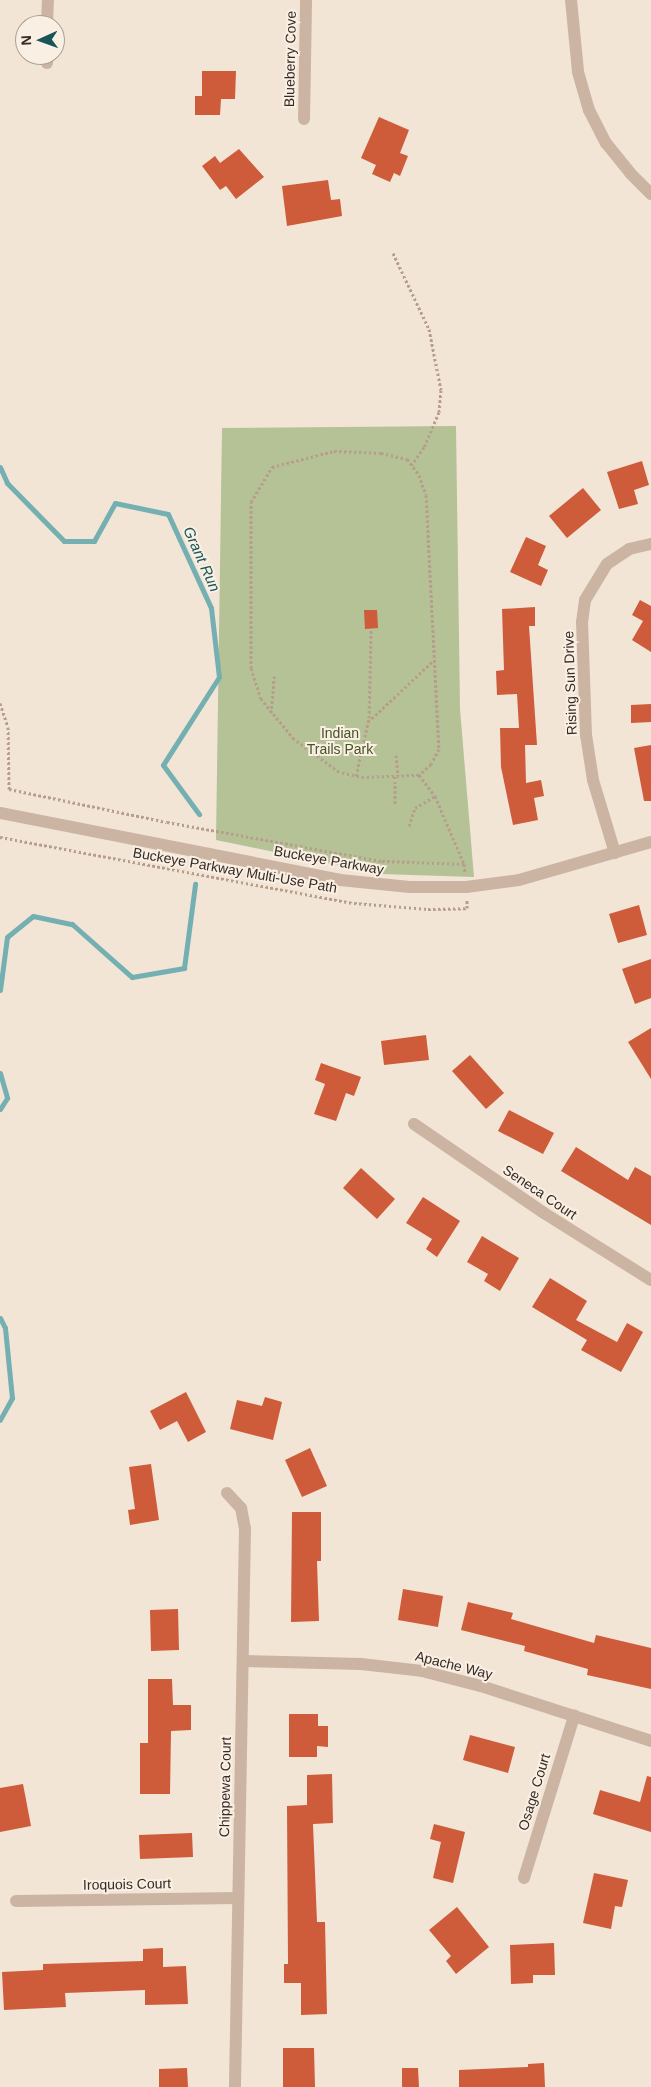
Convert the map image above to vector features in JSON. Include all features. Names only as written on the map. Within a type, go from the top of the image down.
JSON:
[{"type":"street","points":[[47,15],[48,0]]},
{"type":"street","name":"Blueberry Cove","points":[[304,119],[306,0]]},
{"type":"street","points":[[571,0],[578,72],[589,110],[606,143],[630,174],[651,194]]},
{"type":"street","name":"Rising Sun Drive","points":[[615,853],[593,780],[586,735],[582,622],[585,600],[608,564],[629,549],[651,544]]},
{"type":"street","name":"Buckeye Parkway","points":[[0,813],[340,880],[410,888],[472,886],[519,880],[651,842]]},
{"type":"street","name":"Seneca Court","points":[[414,1124],[544,1214],[651,1280]]},
{"type":"street","name":"Chippewa Court","points":[[227,1492],[241,1508],[245,1529],[235,2087]]},
{"type":"street","name":"Apache Way","points":[[242,1661],[362,1664],[422,1671],[651,1741]]},
{"type":"street","name":"Osage Court","points":[[524,1878],[574,1716]]},
{"type":"street","name":"Iroquois Court","points":[[16,1901],[238,1898]]},
{"type":"path","points":[[393,253],[429,330],[441,390],[439,412],[424,447],[412,465]]},
{"type":"path","points":[[334,451],[381,453],[407,458],[426,496],[434,661],[439,748],[431,764],[419,775],[356,776],[339,772],[317,758],[294,739],[271,714],[261,699],[252,668],[251,502],[272,466],[334,451]]},
{"type":"path","points":[[356,776],[367,723],[371,629]]},
{"type":"path","points":[[367,723],[434,661]]},
{"type":"path","points":[[271,714],[274,676]]},
{"type":"path","points":[[0,703],[8,727],[9,790],[382,861],[464,864],[435,796],[419,775]]},
{"type":"path","points":[[395,804],[396,755]]},
{"type":"path","points":[[409,826],[415,808],[435,796]]},
{"type":"path","name":"Buckeye Parkway Multi-Use Path","points":[[0,837],[354,903],[414,909],[467,908]]},
{"type":"green space","name":"Indian Trails Park","points":[[456,426],[460,709],[474,877],[381,874],[216,840],[222,428]]},
{"type":"building","points":[[202,71],[236,71],[235,99],[221,99],[220,115],[195,115],[195,96],[202,96]]},
{"type":"building","points":[[379,117],[409,130],[400,153],[408,156],[400,176],[394,173],[390,182],[372,174],[376,165],[361,158]]},
{"type":"building","points":[[239,149],[264,177],[236,199],[226,186],[220,190],[202,166],[215,156],[220,163]]},
{"type":"building","points":[[328,180],[331,200],[340,199],[342,216],[287,226],[282,186]]},
{"type":"building","points":[[642,461],[649,485],[634,490],[638,504],[619,509],[607,472]]},
{"type":"building","points":[[583,488],[601,510],[567,538],[549,516]]},
{"type":"building","points":[[526,537],[546,546],[538,565],[548,570],[541,586],[510,572]]},
{"type":"building","points":[[640,600],[651,606],[651,652],[632,640],[643,621],[632,615]]},
{"type":"building","points":[[535,607],[535,626],[529,626],[537,745],[525,745],[526,783],[541,780],[544,796],[534,798],[538,820],[513,825],[501,767],[500,728],[519,728],[517,694],[497,695],[496,671],[504,670],[502,609]]},
{"type":"building","points":[[364,610],[377,610],[378,628],[365,629]]},
{"type":"building","points":[[651,704],[651,722],[631,723],[631,705]]},
{"type":"building","points":[[651,745],[651,801],[644,801],[634,748]]},
{"type":"building","points":[[639,905],[647,935],[618,943],[609,914]]},
{"type":"building","points":[[651,959],[651,998],[635,1004],[622,969]]},
{"type":"building","points":[[651,1028],[651,1079],[628,1042]]},
{"type":"building","points":[[426,1035],[429,1060],[384,1065],[381,1041]]},
{"type":"building","points":[[470,1055],[504,1093],[486,1109],[452,1071]]},
{"type":"building","points":[[321,1063],[361,1077],[354,1096],[346,1093],[336,1121],[314,1114],[325,1084],[315,1080]]},
{"type":"building","points":[[509,1110],[554,1133],[543,1154],[498,1131]]},
{"type":"building","points":[[576,1147],[628,1180],[635,1167],[651,1176],[651,1225],[561,1171]]},
{"type":"building","points":[[361,1168],[395,1199],[377,1219],[343,1188]]},
{"type":"building","points":[[423,1197],[460,1221],[437,1257],[426,1249],[432,1239],[406,1223]]},
{"type":"building","points":[[482,1236],[519,1258],[500,1291],[484,1281],[488,1274],[467,1262]]},
{"type":"building","points":[[550,1278],[587,1301],[576,1320],[617,1342],[627,1323],[643,1332],[621,1372],[581,1350],[587,1340],[532,1307]]},
{"type":"building","points":[[186,1392],[206,1432],[188,1442],[177,1421],[160,1430],[150,1411]]},
{"type":"building","points":[[265,1397],[282,1402],[273,1440],[230,1429],[237,1400],[262,1406]]},
{"type":"building","points":[[310,1448],[327,1486],[302,1497],[285,1460]]},
{"type":"building","points":[[151,1464],[159,1520],[130,1525],[128,1510],[135,1509],[129,1467]]},
{"type":"building","points":[[292,1512],[321,1512],[321,1561],[317,1561],[319,1621],[291,1622]]},
{"type":"building","points":[[403,1589],[443,1596],[438,1627],[398,1620]]},
{"type":"building","points":[[468,1602],[513,1613],[511,1619],[594,1643],[596,1635],[651,1648],[651,1689],[587,1675],[588,1669],[524,1651],[525,1646],[461,1630]]},
{"type":"building","points":[[178,1609],[179,1650],[151,1651],[150,1610]]},
{"type":"building","points":[[148,1679],[172,1679],[173,1705],[191,1705],[191,1730],[171,1731],[170,1794],[140,1794],[140,1743],[148,1743]]},
{"type":"building","points":[[289,1714],[318,1714],[318,1726],[328,1726],[328,1747],[317,1746],[317,1757],[289,1757]]},
{"type":"building","points":[[470,1735],[515,1747],[508,1773],[463,1760]]},
{"type":"building","points":[[332,1774],[333,1823],[313,1824],[317,1922],[325,1922],[327,2014],[301,2015],[301,1983],[284,1983],[284,1964],[288,1964],[287,1806],[307,1805],[307,1775]]},
{"type":"building","points":[[647,1776],[651,1777],[651,1832],[593,1814],[600,1790],[640,1802]]},
{"type":"building","points":[[23,1784],[31,1826],[0,1832],[0,1788]]},
{"type":"building","points":[[434,1824],[465,1832],[453,1883],[433,1878],[441,1842],[430,1839]]},
{"type":"building","points":[[192,1833],[193,1857],[140,1859],[139,1835]]},
{"type":"building","points":[[594,1873],[628,1880],[622,1907],[615,1906],[611,1929],[583,1923]]},
{"type":"building","points":[[457,1907],[489,1947],[456,1974],[446,1961],[451,1956],[429,1930]]},
{"type":"building","points":[[554,1943],[555,1975],[533,1975],[533,1983],[511,1984],[510,1945]]},
{"type":"building","points":[[163,1948],[163,1967],[186,1966],[188,2004],[145,2005],[145,1990],[65,1993],[66,2007],[4,2010],[2,1972],[43,1970],[43,1964],[143,1961],[143,1949]]},
{"type":"building","points":[[283,2048],[314,2048],[315,2087],[283,2087]]},
{"type":"building","points":[[544,2063],[545,2087],[459,2087],[459,2070],[528,2067],[528,2064]]},
{"type":"building","points":[[187,2068],[188,2087],[159,2087],[159,2069]]},
{"type":"building","points":[[402,2068],[418,2068],[419,2087],[402,2087]]},
{"type":"waterway","name":"Grant Run","points":[[0,467],[7,483],[64,541],[94,541],[115,503],[168,514],[211,608],[219,677],[163,765],[199,814]]},
{"type":"waterway","name":"Grant Run","points":[[0,990],[7,937],[33,916],[72,924],[132,977],[184,968],[195,884]]},
{"type":"waterway","name":"Grant Run","points":[[0,1073],[7,1098],[0,1109]]},
{"type":"waterway","name":"Grant Run","points":[[0,1318],[5,1328],[12,1398],[0,1420]]}]
